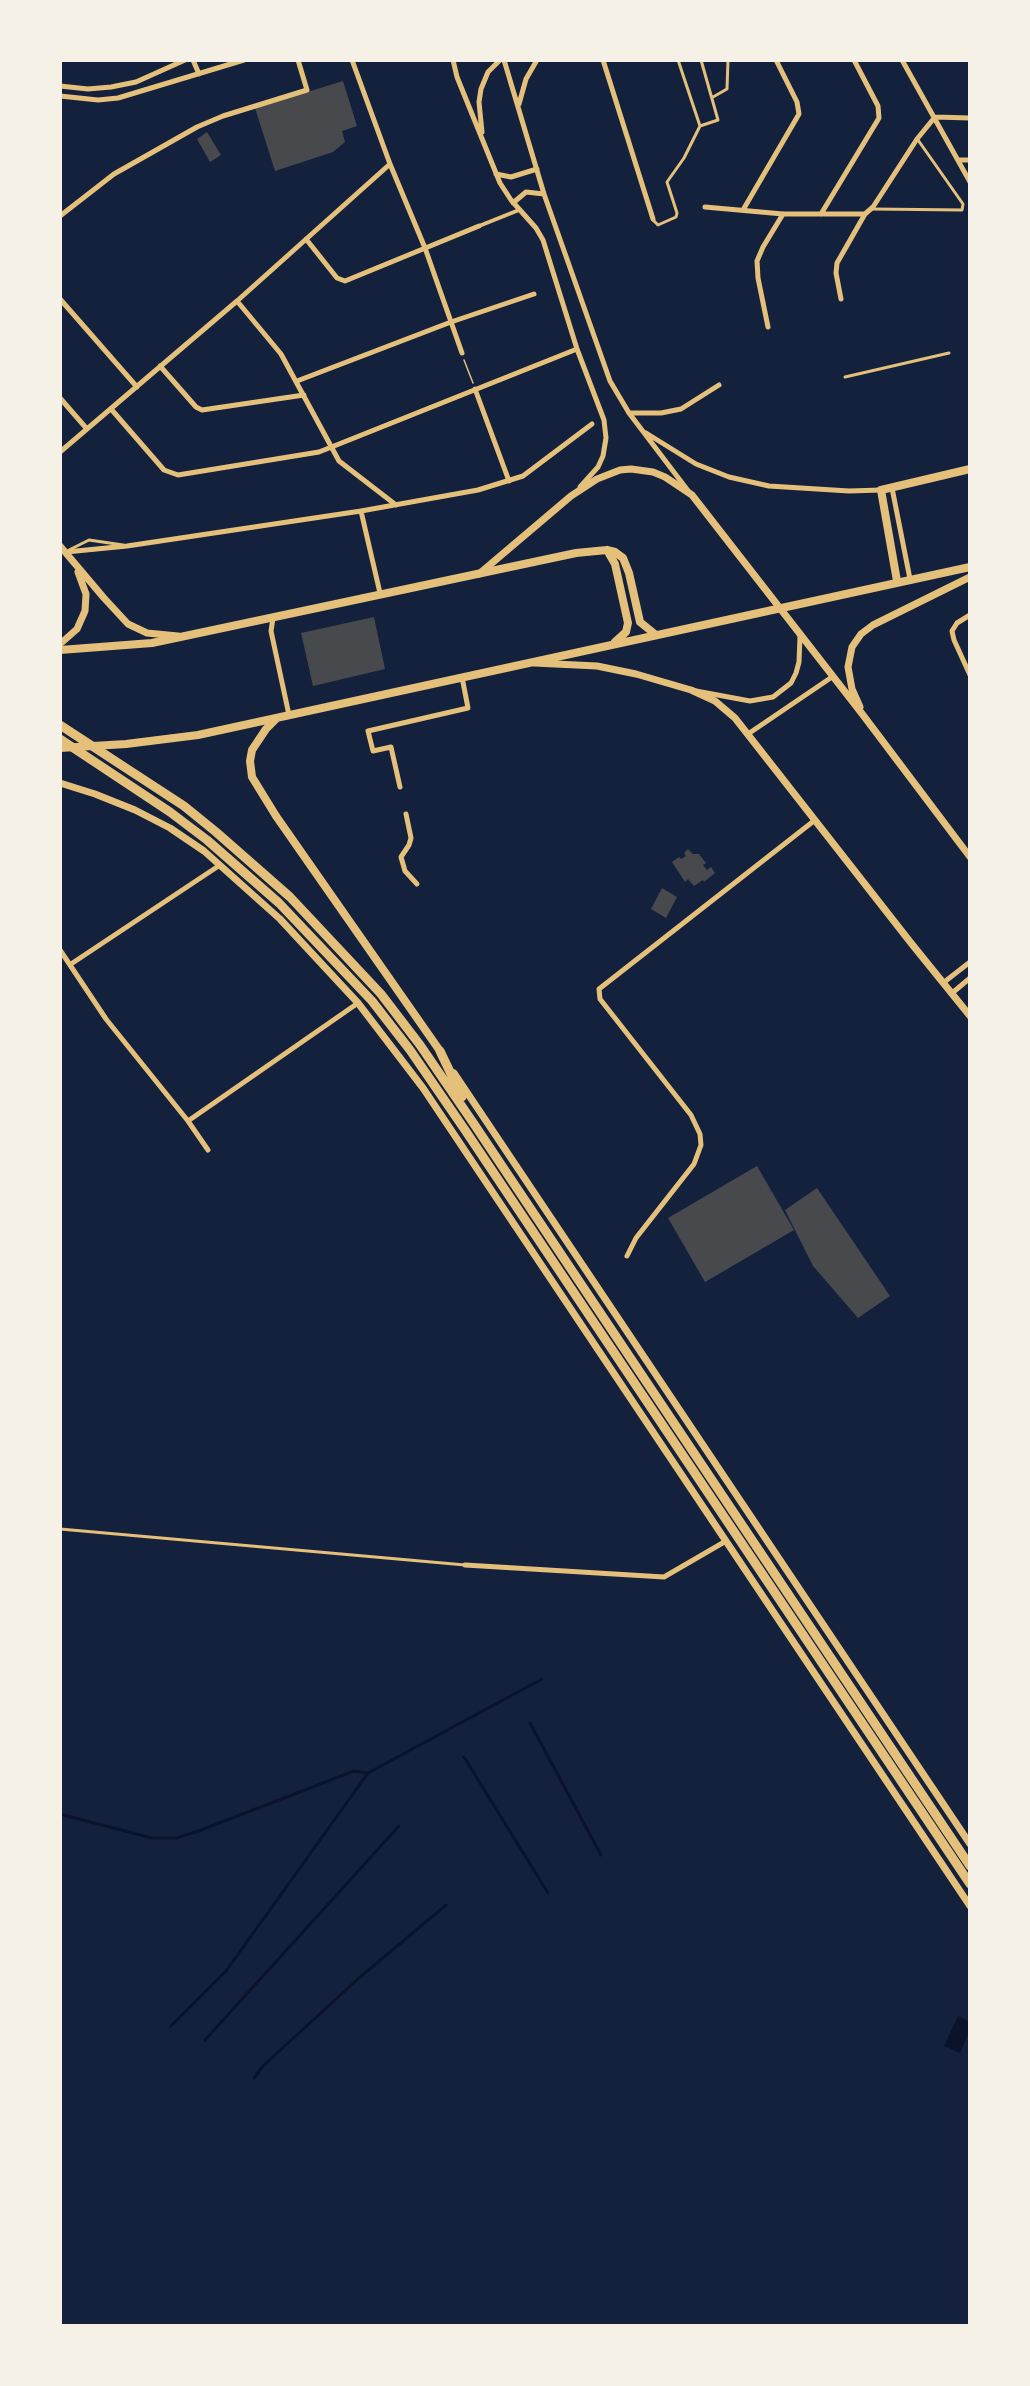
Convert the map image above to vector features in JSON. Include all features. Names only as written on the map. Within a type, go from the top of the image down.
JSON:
[{"type":"highway","points":[[62,727],[184,806],[290,897],[381,994],[420,1045],[474,1124],[970,1866]]},
{"type":"highway","points":[[60,739],[207,840],[279,903],[372,1001],[410,1050],[465,1130],[970,1884]]},
{"type":"highway","points":[[440,1051],[474,1124]]},
{"type":"main road","points":[[897,581],[880,490],[970,469]]},
{"type":"main road","points":[[60,650],[141,644],[576,553],[607,550],[619,554],[626,563],[640,622],[656,635]]},
{"type":"main road","points":[[607,550],[614,562],[628,623],[622,638],[608,646]]},
{"type":"main road","points":[[60,748],[160,741],[970,567]]},
{"type":"main road","points":[[278,717],[266,729],[252,750],[250,761],[252,777],[276,816],[440,1051]]},
{"type":"street","points":[[60,86],[88,89],[108,88],[136,82],[185,60]]},
{"type":"street","points":[[193,60],[199,74]]},
{"type":"street","points":[[60,96],[110,99],[244,60]]},
{"type":"street","points":[[60,216],[114,174],[197,127],[217,118],[307,90],[298,60]]},
{"type":"street","points":[[352,60],[390,164],[425,248],[462,353]]},
{"type":"street","points":[[453,60],[457,76],[496,174],[513,202],[538,230],[543,240],[577,349],[604,420],[606,438],[604,453],[598,467],[571,496],[479,574]]},
{"type":"street","points":[[484,143],[479,95],[485,76],[502,60],[519,105],[544,194],[610,381],[629,413],[705,514],[863,715],[970,857]]},
{"type":"street","points":[[519,105],[526,79],[537,60]]},
{"type":"street","points":[[603,60],[653,219]]},
{"type":"street","points":[[743,210],[799,114],[797,100],[776,60]]},
{"type":"street","points":[[821,214],[879,118],[879,108],[854,60]]},
{"type":"street","points":[[903,60],[970,182]]},
{"type":"street","points":[[935,117],[970,118]]},
{"type":"street","points":[[841,299],[836,273],[837,263],[865,214],[872,209],[917,139],[935,117]]},
{"type":"street","points":[[957,160],[970,160]]},
{"type":"street","points":[[60,452],[237,301],[390,164]]},
{"type":"street","points":[[496,174],[512,177],[537,169]]},
{"type":"street","points":[[513,202],[526,192],[544,194]]},
{"type":"street","points":[[705,207],[783,214],[865,214]]},
{"type":"street","points":[[306,239],[337,278],[344,281],[519,210]]},
{"type":"street","points":[[768,327],[757,265],[761,251],[783,214]]},
{"type":"street","points":[[297,381],[452,322],[534,294]]},
{"type":"street","points":[[60,298],[136,387]]},
{"type":"street","points":[[237,301],[277,346],[343,465],[378,489],[396,505]]},
{"type":"street","points":[[111,409],[162,468],[174,475],[314,453],[577,349]]},
{"type":"street","points":[[160,366],[197,408],[202,410],[304,395]]},
{"type":"street","points":[[629,413],[661,413],[681,409],[719,385]]},
{"type":"street","points":[[475,389],[509,481]]},
{"type":"street","points":[[60,398],[87,429]]},
{"type":"street","points":[[66,552],[127,546],[361,511],[473,491],[527,474],[592,424]]},
{"type":"street","points":[[643,431],[696,464],[729,477],[769,486],[838,491],[880,490]]},
{"type":"street","points":[[571,496],[608,474],[631,469],[665,477],[692,495]]},
{"type":"street","points":[[892,488],[910,579]]},
{"type":"street","points":[[361,511],[380,593]]},
{"type":"street","points":[[60,546],[132,627],[154,634],[183,636]]},
{"type":"street","points":[[60,644],[77,629],[86,607],[85,588],[75,564]]},
{"type":"street","points":[[863,715],[852,689],[848,667],[852,648],[861,634],[873,625],[970,577]]},
{"type":"street","points":[[970,615],[957,623],[952,631],[970,675]]},
{"type":"street","points":[[273,618],[271,631],[289,715]]},
{"type":"street","points":[[526,663],[597,666],[636,674],[691,690],[750,701],[773,697],[790,683],[796,673],[801,650],[800,636]]},
{"type":"street","points":[[400,787],[391,747],[373,751],[368,731],[468,708],[462,677]]},
{"type":"street","points":[[748,734],[832,677]]},
{"type":"street","points":[[691,690],[715,701],[735,717],[970,1016]]},
{"type":"street","points":[[60,783],[95,794],[150,818],[181,835],[220,865],[299,938],[358,1003],[423,1088],[970,1906]]},
{"type":"street","points":[[406,814],[411,838],[410,845],[400,857],[405,871],[417,884]]},
{"type":"street","points":[[627,1256],[636,1238],[694,1164],[701,1145],[700,1134],[691,1116],[600,999],[599,989],[602,984],[815,820]]},
{"type":"street","points":[[71,964],[220,865]]},
{"type":"street","points":[[60,950],[106,1020],[188,1121],[208,1150]]},
{"type":"street","points":[[943,983],[970,962]]},
{"type":"street","points":[[951,993],[970,978]]},
{"type":"street","points":[[188,1121],[358,1003]]},
{"type":"street","points":[[440,1051],[970,1844]]},
{"type":"street","points":[[465,1565],[664,1577],[726,1541]]},
{"type":"lane","points":[[653,219],[658,225],[676,217],[677,213],[667,182],[684,158],[700,126],[678,60]]},
{"type":"lane","points":[[700,126],[718,120],[701,60]]},
{"type":"lane","points":[[713,97],[727,88],[728,60]]},
{"type":"lane","points":[[872,209],[962,210],[963,204],[917,139]]},
{"type":"lane","points":[[845,377],[949,353]]},
{"type":"lane","points":[[66,552],[77,544],[89,540],[127,546]]},
{"type":"lane","points":[[60,1529],[465,1565]]},
{"type":"path","points":[[462,353],[475,389]]},
{"type":"water","points":[[958,2016],[970,2022],[970,2030],[960,2053],[944,2046]]},
{"type":"building","points":[[343,81],[357,126],[342,131],[345,142],[333,152],[275,171],[255,108]]},
{"type":"building","points":[[207,132],[221,155],[210,162],[197,139]]},
{"type":"building","points":[[374,617],[385,669],[313,686],[301,633]]},
{"type":"building","points":[[688,849],[693,854],[699,854],[706,863],[703,865],[707,870],[711,867],[715,873],[704,882],[703,880],[694,886],[688,879],[685,882],[672,862],[679,857],[681,859],[686,856],[684,853]]},
{"type":"building","points":[[662,888],[677,897],[666,918],[651,909]]},
{"type":"building","points":[[757,1166],[794,1230],[705,1282],[668,1218]]},
{"type":"building","points":[[817,1188],[890,1296],[858,1318],[813,1266],[785,1210]]},
{"type":"waterway","points":[[171,2026],[226,1971],[368,1773],[542,1679]]},
{"type":"waterway","points":[[530,1723],[601,1855]]},
{"type":"waterway","points":[[464,1757],[548,1893]]},
{"type":"waterway","points":[[60,1814],[152,1838],[176,1838],[354,1771],[368,1773]]},
{"type":"waterway","points":[[205,2040],[399,1826]]},
{"type":"waterway","points":[[254,2078],[263,2066],[359,1978],[446,1905]]}]
